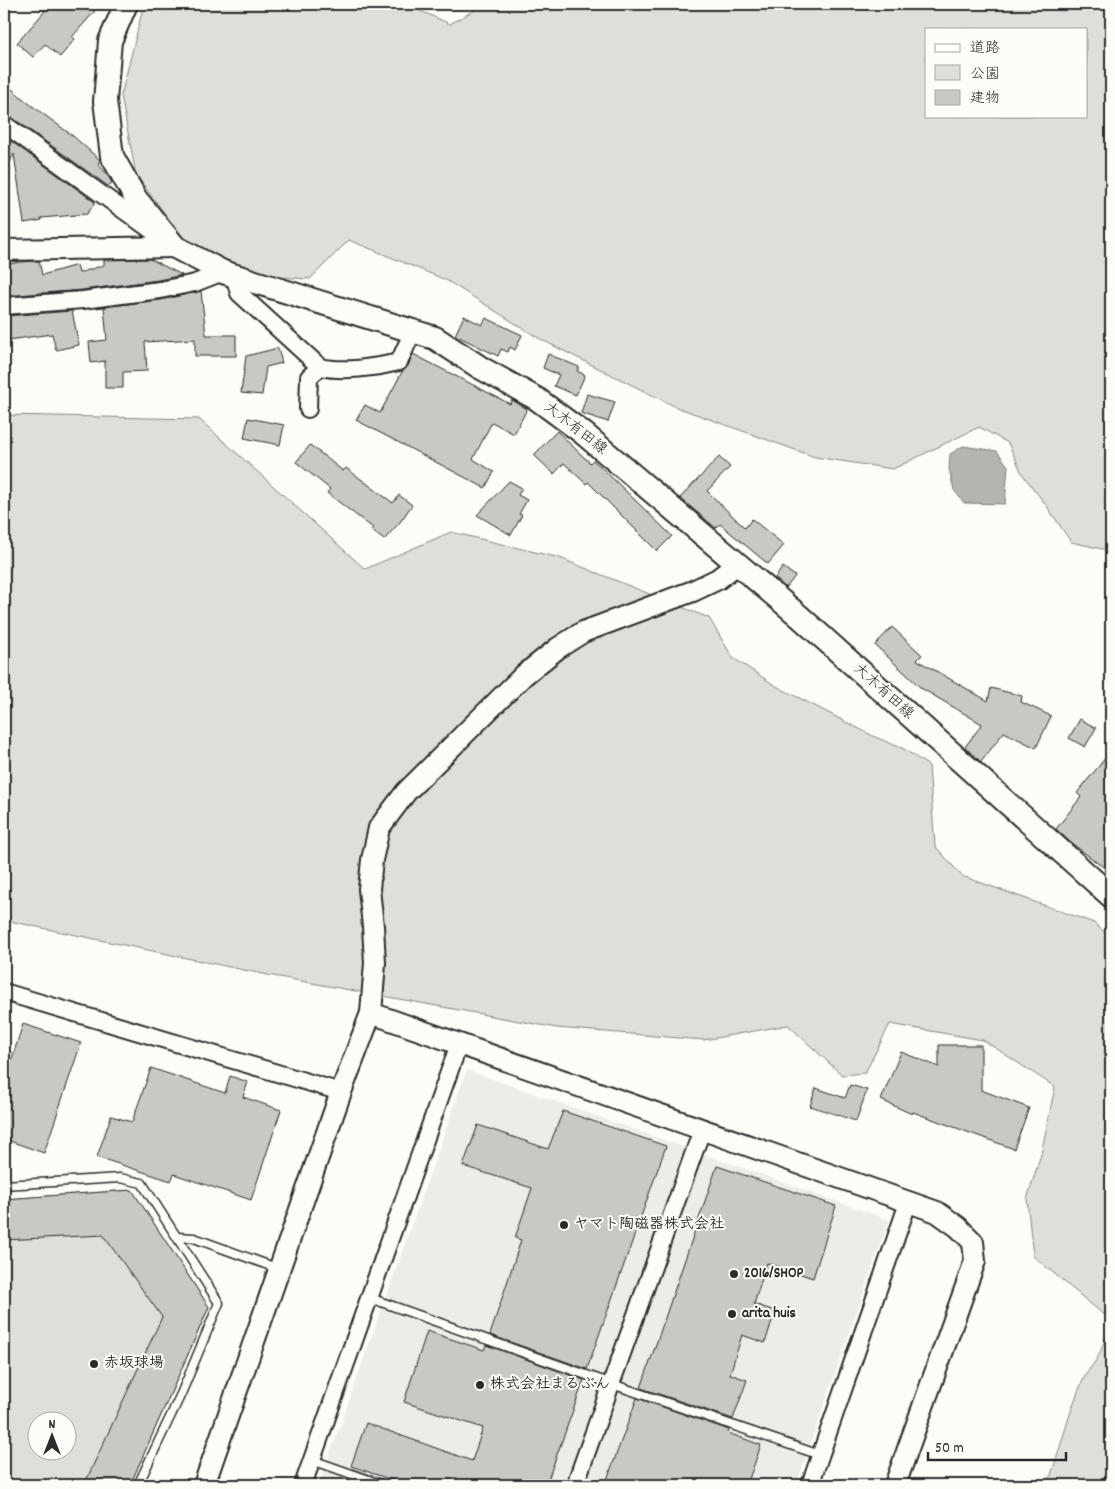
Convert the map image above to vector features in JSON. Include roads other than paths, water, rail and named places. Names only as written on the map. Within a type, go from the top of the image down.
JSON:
[{"type":"main road","name":"大木有田線","points":[[126,4],[110,41],[105,101],[112,156],[136,199],[175,247],[228,274],[434,338],[481,368],[537,399],[583,433],[799,616],[1111,896]]},
{"type":"street","points":[[4,124],[175,247]]},
{"type":"street","points":[[4,250],[175,247]]},
{"type":"street","points":[[4,306],[82,300],[160,290],[228,274],[239,292],[320,367],[330,369],[381,367],[399,362],[412,331]]},
{"type":"street","points":[[308,410],[309,377],[320,367]]},
{"type":"street","points":[[204,1485],[341,1092],[371,1013],[375,963],[369,889],[372,860],[379,828],[406,792],[524,675],[558,648],[583,632],[686,594],[718,579],[737,564]]},
{"type":"street","points":[[4,992],[341,1092]]},
{"type":"street","points":[[371,1013],[937,1212],[958,1227],[973,1242],[975,1261],[895,1485]]},
{"type":"street","points":[[303,1485],[459,1044]]},
{"type":"street","points":[[576,1485],[702,1130]]},
{"type":"street","points":[[810,1485],[908,1203]]},
{"type":"lane","points":[[4,1185],[120,1178],[142,1183],[220,1303],[181,1394],[138,1485]]},
{"type":"lane","points":[[177,1237],[194,1238],[279,1269]]},
{"type":"lane","points":[[370,1298],[820,1455]]},
{"type":"lane","points":[[312,1460],[383,1485]]},
{"type":"place","name":"ヤマト陶磁器株式会社","points":[[564,1225]]},
{"type":"place","name":"2016/SHOP","points":[[734,1274]]},
{"type":"place","name":"arita huis","points":[[732,1314]]},
{"type":"place","name":"赤坂球場","points":[[94,1364]]},
{"type":"place","name":"株式会社まるぶん","points":[[480,1385]]}]
